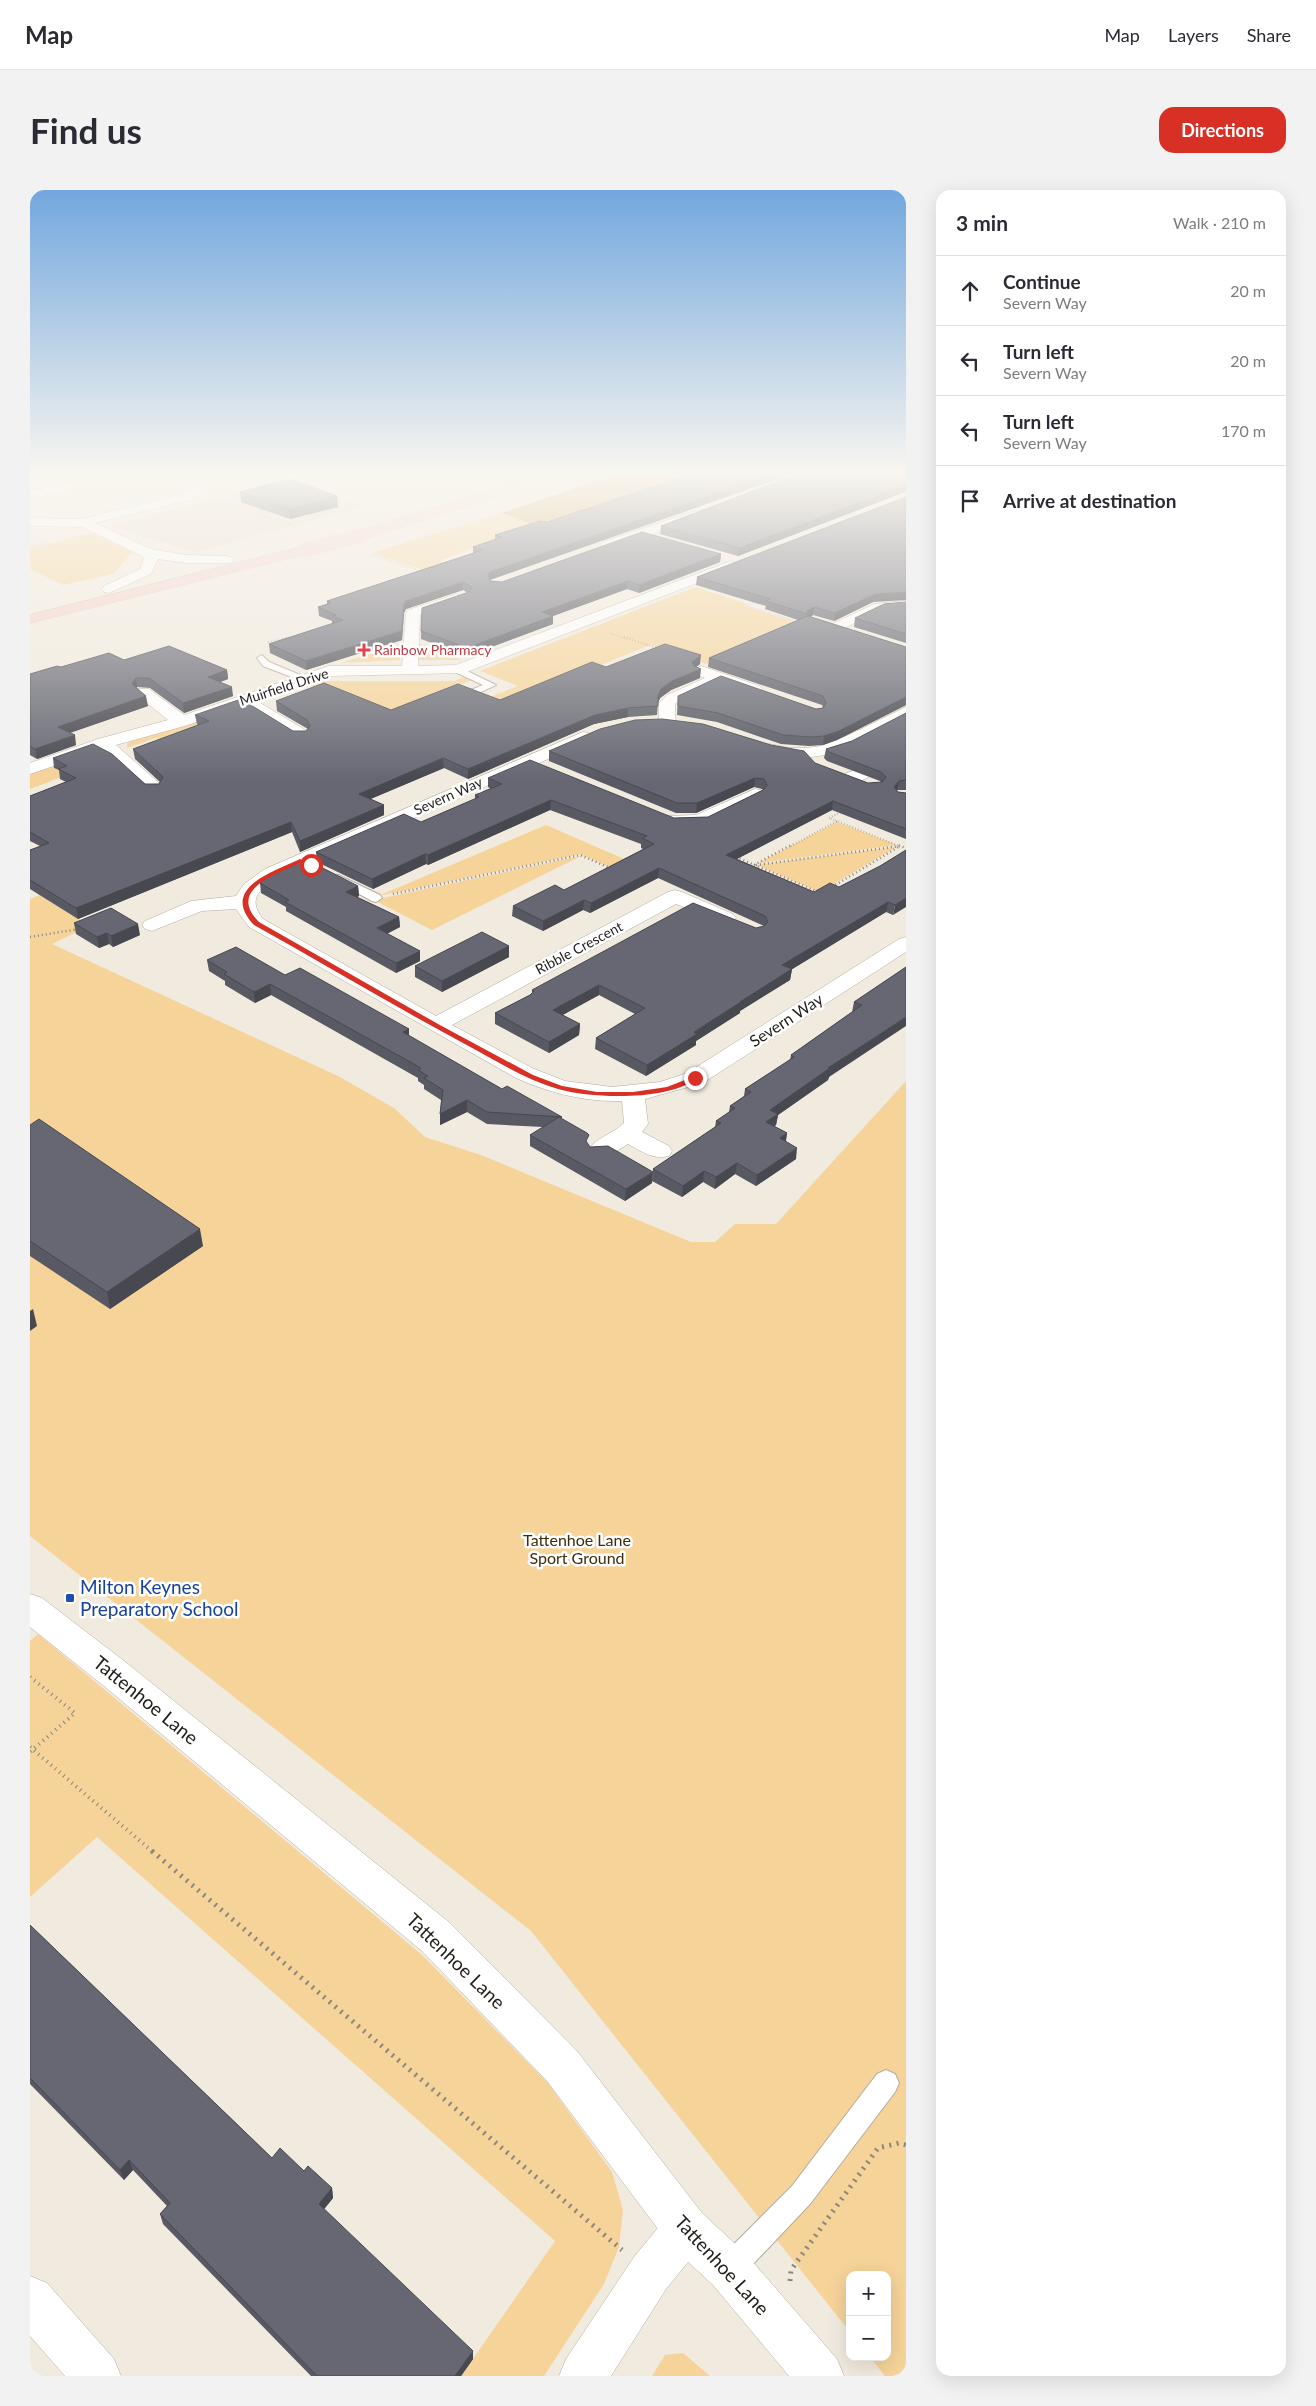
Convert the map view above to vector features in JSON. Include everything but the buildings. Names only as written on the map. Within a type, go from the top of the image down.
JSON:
[{"type":"highway","points":[[30,608],[161,576]]},
{"type":"highway","points":[[30,619],[201,576]]},
{"type":"street","points":[[108,589],[135,576]]},
{"type":"street","points":[[458,670],[703,576]]},
{"type":"street","points":[[410,670],[413,613],[463,596]]},
{"type":"street","points":[[852,633],[828,626],[879,607],[906,605]]},
{"type":"street","name":"Muirfield Drive","points":[[30,769],[104,742],[182,721],[329,671],[458,670]]},
{"type":"street","points":[[701,671],[767,694]]},
{"type":"street","points":[[667,722],[667,703],[673,698],[720,678]]},
{"type":"street","points":[[143,692],[167,712],[182,721]]},
{"type":"street","points":[[244,700],[301,735]]},
{"type":"street","points":[[829,768],[832,750],[906,712]]},
{"type":"street","name":"Severn Way","points":[[601,730],[529,761],[316,867],[258,881],[248,892],[244,902],[247,913],[256,923],[435,1025],[531,1076],[560,1087],[597,1094],[633,1094],[668,1088],[695,1078],[906,943]]},
{"type":"street","points":[[104,742],[154,788]]},
{"type":"street","points":[[756,744],[829,768],[872,787]]},
{"type":"street","points":[[529,761],[551,770]]},
{"type":"street","points":[[829,768],[869,768]]},
{"type":"street","points":[[655,813],[673,820],[699,821],[755,794]]},
{"type":"street","points":[[717,796],[736,803]]},
{"type":"street","name":"Ribble Crescent","points":[[435,1025],[675,896],[747,928]]},
{"type":"street","points":[[154,901],[176,915]]},
{"type":"street","points":[[152,926],[198,905],[244,902]]},
{"type":"street","points":[[702,932],[724,917]]},
{"type":"street","points":[[599,1151],[627,1134],[636,1124],[633,1094]]},
{"type":"street","points":[[627,1134],[660,1151]]},
{"type":"street","name":"Tattenhoe Lane","points":[[30,1608],[436,1937],[562,2066],[686,2229],[729,2269],[820,2376]]},
{"type":"street","points":[[583,2376],[650,2274],[686,2229]]},
{"type":"street","points":[[30,2300],[97,2376]]},
{"type":"lane","points":[[262,658],[266,664],[305,679]]},
{"type":"lane","points":[[458,670],[491,685],[469,694]]},
{"type":"lane","points":[[316,867],[376,898]]},
{"type":"lane","points":[[729,2269],[801,2195],[886,2083]]},
{"type":"path","points":[[762,599],[746,606],[804,623],[795,627]]},
{"type":"path","points":[[581,623],[663,650]]},
{"type":"path","points":[[267,643],[285,638],[294,642]]},
{"type":"path","points":[[872,787],[881,790],[829,818],[906,848]]},
{"type":"path","points":[[754,865],[837,821]]},
{"type":"path","points":[[754,865],[900,846]]},
{"type":"path","points":[[830,889],[900,846]]},
{"type":"path","points":[[728,854],[822,894]]},
{"type":"path","points":[[376,898],[580,855],[610,868]]},
{"type":"path","points":[[30,937],[86,928]]},
{"type":"path","points":[[30,1677],[75,1713],[31,1750],[650,2274]]},
{"type":"path","points":[[790,2283],[791,2270],[878,2148],[899,2143],[906,2144]]},
{"type":"green space","points":[[44,576],[104,576],[63,585]]},
{"type":"green space","points":[[442,576],[485,577],[480,588]]},
{"type":"green space","points":[[696,587],[747,604],[744,606],[800,623],[706,664],[650,645],[444,729],[360,700],[308,686],[316,681],[454,681],[464,677],[472,680],[446,690],[480,701],[518,686],[480,671]]},
{"type":"green space","points":[[418,643],[462,660],[416,660]]},
{"type":"green space","points":[[401,644],[400,660],[341,663]]},
{"type":"green space","points":[[239,710],[162,740],[156,738],[127,748],[127,744],[132,740],[229,711]]},
{"type":"green space","points":[[81,756],[107,760],[30,789],[30,774]]},
{"type":"green space","points":[[837,822],[897,845],[758,863]]},
{"type":"green space","points":[[546,825],[640,866],[626,874],[580,854],[378,896]]},
{"type":"green space","points":[[896,847],[820,892],[757,865]]},
{"type":"green space","points":[[581,856],[432,930],[374,900]]},
{"type":"green space","name":"Tattenhoe Lane Sport Ground","points":[[40,895],[89,926],[52,944],[338,1076],[394,1108],[425,1137],[481,1155],[691,1242],[715,1242],[735,1224],[776,1224],[906,1081],[906,2370],[897,2376],[885,2376],[873,2361],[891,2361],[891,2271],[846,2271],[846,2327],[531,1931],[30,1536],[30,899]]},
{"type":"green space","points":[[38,1634],[422,1955],[547,2082],[612,2172],[623,2210],[619,2247],[604,2284],[544,2376],[461,2376],[555,2241],[97,1837],[30,1897],[30,1641]]},
{"type":"green space","points":[[683,2353],[710,2376],[652,2376],[665,2355]]},
{"type":"place","name":"Rainbow Pharmacy","points":[[364,650]]},
{"type":"place","name":"Milton Keynes Preparatory School","points":[[70,1598]]},
{"type":"route","points":[[311,865],[302,860],[258,881],[248,892],[244,902],[247,913],[256,923],[435,1025],[531,1076],[560,1087],[597,1094],[633,1094],[668,1088],[695,1078]]}]
